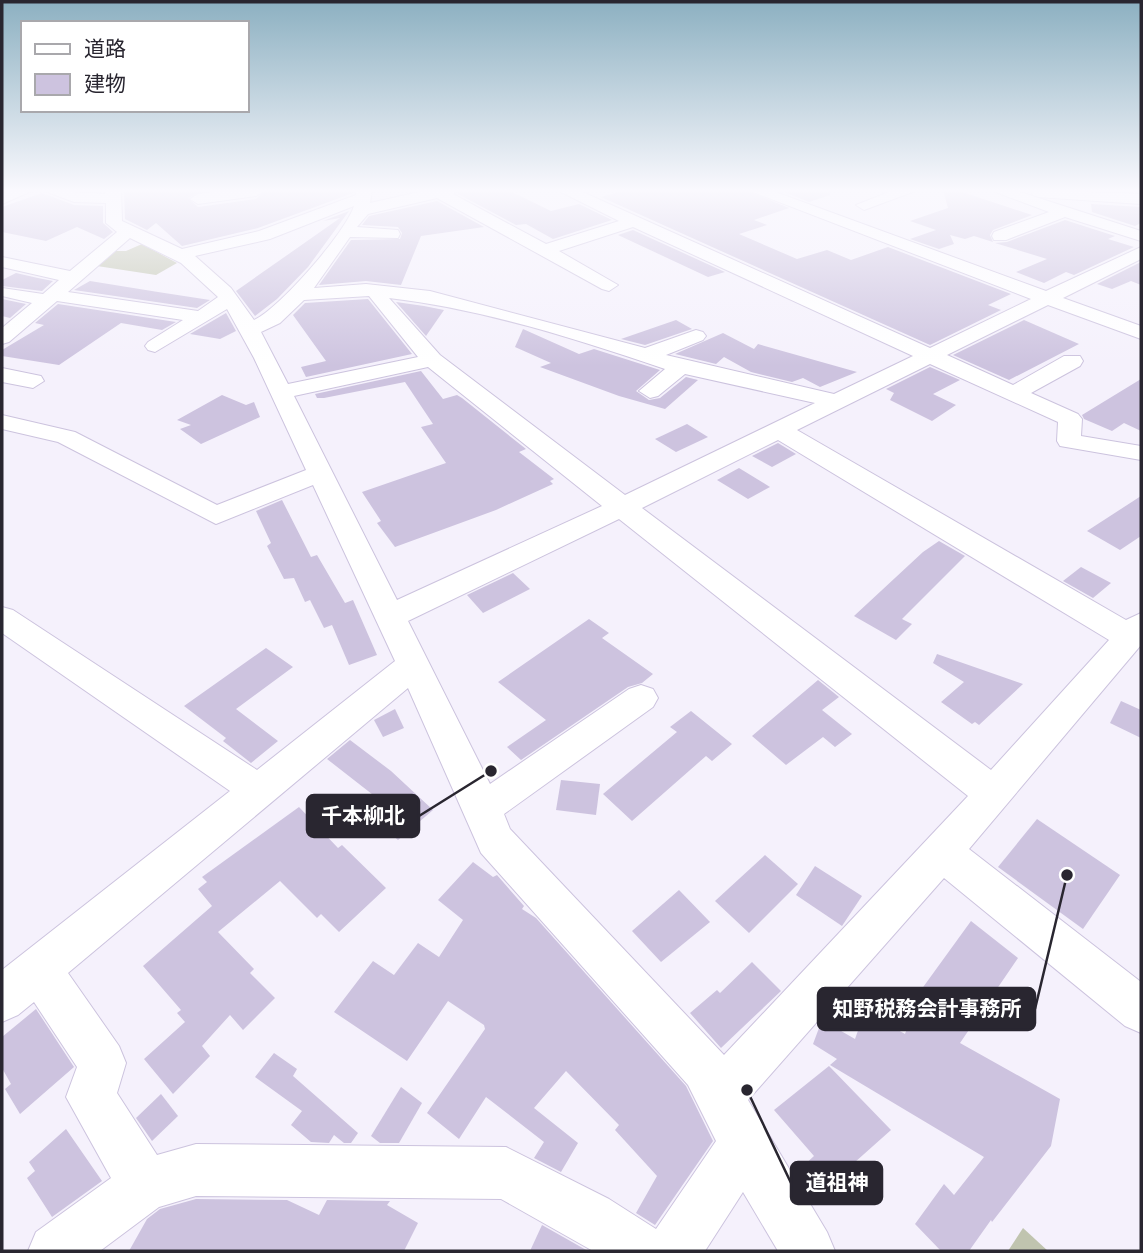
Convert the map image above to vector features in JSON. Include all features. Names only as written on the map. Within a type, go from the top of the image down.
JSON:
[{"type":"street","points":[[2,338],[54,297],[107,248]]},
{"type":"street","points":[[165,248],[197,266],[229,299],[250,330],[482,806],[495,840],[705,1068],[721,1094],[744,1144],[808,1251]]},
{"type":"street","points":[[179,255],[207,248]]},
{"type":"street","points":[[250,330],[273,319],[299,295],[334,248]]},
{"type":"street","points":[[544,250],[549,248]]},
{"type":"street","points":[[692,248],[1070,419],[1069,441],[1141,453]]},
{"type":"street","points":[[914,248],[1141,332]]},
{"type":"street","points":[[544,250],[609,285]]},
{"type":"street","points":[[388,617],[624,506],[928,355],[1135,260]]},
{"type":"street","points":[[2,262],[73,277]]},
{"type":"street","points":[[8,292],[202,317]]},
{"type":"street","points":[[299,295],[379,292],[452,301],[681,367],[836,401]]},
{"type":"street","points":[[379,292],[378,298],[432,360],[994,794]]},
{"type":"street","points":[[155,346],[229,299]]},
{"type":"street","points":[[607,369],[638,353],[696,336]]},
{"type":"street","points":[[281,392],[432,360]]},
{"type":"street","points":[[1013,394],[1072,361]]},
{"type":"street","points":[[734,380],[774,364]]},
{"type":"street","points":[[650,391],[681,367]]},
{"type":"street","points":[[2,375],[33,381]]},
{"type":"street","points":[[2,422],[66,437],[216,514],[320,474]]},
{"type":"street","points":[[721,1094],[994,794],[1135,630],[779,430]]},
{"type":"street","points":[[2,618],[258,790]]},
{"type":"street","points":[[2,999],[412,666]]},
{"type":"street","points":[[482,806],[498,800],[641,698]]},
{"type":"street","points":[[942,852],[1141,1010]]},
{"type":"street","points":[[38,969],[102,1063],[91,1097],[145,1185]]},
{"type":"street","points":[[673,1251],[744,1144]]},
{"type":"street","points":[[55,1251],[145,1185],[196,1170],[506,1173],[590,1218],[641,1251]]},
{"type":"green space","points":[[150,248],[177,263],[156,275],[97,266],[114,251]]},
{"type":"green space","points":[[1023,1228],[1048,1251],[1008,1251]]},
{"type":"building","points":[[297,248],[322,248],[277,299],[255,316],[236,291]]},
{"type":"building","points":[[345,248],[416,248],[401,285],[366,281],[319,285]]},
{"type":"building","points":[[647,248],[673,248],[725,272],[708,277]]},
{"type":"building","points":[[715,248],[773,248],[797,259],[827,250],[851,260],[884,248],[892,248],[1011,294],[988,305],[1001,310],[930,345]]},
{"type":"building","points":[[1013,248],[1131,248],[1074,275],[1066,272],[1044,283],[1016,272],[1047,259]]},
{"type":"building","points":[[1141,262],[1141,285],[1131,281],[1112,289],[1097,284]]},
{"type":"building","points":[[16,273],[53,281],[42,291],[2,286],[2,280]]},
{"type":"building","points":[[90,281],[210,300],[197,308],[74,290]]},
{"type":"building","points":[[2,299],[26,304],[10,318],[2,316]]},
{"type":"building","points":[[368,299],[412,354],[306,377],[301,367],[326,361],[293,315],[305,303]]},
{"type":"building","points":[[396,302],[424,306],[444,310],[426,336]]},
{"type":"building","points":[[58,304],[176,322],[162,330],[121,323],[59,365],[2,356],[2,350],[44,325],[35,323]]},
{"type":"building","points":[[226,313],[236,331],[220,339],[190,334]]},
{"type":"building","points":[[676,320],[692,329],[645,345],[621,339]]},
{"type":"building","points":[[1024,320],[1079,344],[1009,380],[953,355]]},
{"type":"building","points":[[523,329],[579,354],[594,349],[660,370],[636,391],[649,400],[660,398],[686,377],[698,380],[665,409],[619,396],[540,367],[551,363],[515,347]]},
{"type":"building","points":[[723,333],[754,349],[758,344],[857,372],[820,387],[803,378],[792,382],[751,372],[724,357],[716,364],[675,354]]},
{"type":"building","points":[[930,367],[960,380],[933,394],[956,405],[932,421],[890,400],[894,393],[886,389]]},
{"type":"building","points":[[421,371],[443,399],[457,395],[462,398],[526,449],[519,452],[554,479],[550,481],[553,484],[496,510],[395,547],[377,523],[381,521],[362,492],[446,463],[421,427],[433,424],[405,382],[324,398],[317,398],[315,394]]},
{"type":"building","points":[[1141,379],[1141,431],[1124,423],[1112,431],[1084,419],[1082,415]]},
{"type":"building","points":[[222,395],[246,405],[254,402],[260,417],[201,444],[180,429],[191,425],[177,420]]},
{"type":"building","points":[[687,424],[708,437],[676,452],[655,439]]},
{"type":"building","points":[[778,443],[796,454],[772,467],[752,456]]},
{"type":"building","points":[[739,468],[770,487],[748,499],[717,480]]},
{"type":"building","points":[[1141,496],[1141,536],[1120,550],[1087,531]]},
{"type":"building","points":[[282,500],[311,557],[317,555],[345,603],[353,600],[377,655],[349,665],[332,625],[324,628],[310,600],[305,602],[294,578],[284,579],[267,546],[271,543],[256,511]]},
{"type":"building","points":[[939,541],[965,556],[902,619],[912,624],[896,640],[854,616],[923,552]]},
{"type":"building","points":[[1081,567],[1111,583],[1093,598],[1063,581]]},
{"type":"building","points":[[513,573],[530,589],[483,613],[467,595]]},
{"type":"building","points":[[589,619],[609,633],[602,638],[653,674],[642,683],[628,687],[521,760],[507,747],[546,720],[498,682]]},
{"type":"building","points":[[266,648],[293,667],[236,709],[278,741],[251,763],[223,741],[226,738],[184,706]]},
{"type":"building","points":[[937,654],[1023,684],[979,725],[975,722],[972,724],[941,702],[964,682],[933,663]]},
{"type":"building","points":[[818,680],[839,697],[822,710],[852,734],[835,747],[823,737],[786,765],[752,736]]},
{"type":"building","points":[[1121,701],[1141,710],[1141,738],[1110,723]]},
{"type":"building","points":[[395,709],[404,728],[383,737],[374,720]]},
{"type":"building","points":[[691,711],[732,744],[712,761],[706,756],[632,821],[603,794],[677,732],[670,727]]},
{"type":"building","points":[[350,740],[391,771],[433,810],[398,840],[372,817],[386,805],[327,759]]},
{"type":"building","points":[[561,780],[600,784],[596,815],[556,810]]},
{"type":"building","points":[[299,807],[338,848],[342,845],[386,888],[339,932],[321,914],[317,918],[280,881],[218,932],[254,969],[250,973],[275,998],[243,1030],[230,1015],[202,1046],[210,1056],[173,1094],[144,1059],[185,1022],[177,1013],[181,1010],[143,966],[212,906],[198,889],[207,882],[202,877]]},
{"type":"building","points":[[1037,819],[1120,875],[1083,929],[998,867]]},
{"type":"building","points":[[765,855],[798,884],[749,933],[715,901]]},
{"type":"building","points":[[473,862],[493,877],[497,875],[524,906],[522,909],[536,918],[686,1086],[713,1141],[655,1225],[636,1213],[657,1176],[615,1130],[619,1125],[566,1071],[534,1108],[578,1143],[561,1172],[534,1158],[544,1142],[486,1097],[459,1139],[427,1113],[485,1029],[484,1025],[448,1001],[407,1061],[334,1012],[373,961],[394,975],[418,943],[439,957],[463,920],[438,900]]},
{"type":"building","points":[[815,866],[862,896],[842,926],[796,895]]},
{"type":"building","points":[[679,890],[710,922],[661,962],[632,931]]},
{"type":"building","points":[[971,921],[1018,958],[960,1043],[1060,1099],[1051,1146],[992,1222],[991,1220],[969,1251],[941,1251],[915,1224],[944,1184],[954,1195],[984,1157],[830,1065],[837,1059],[813,1044],[822,1020],[855,1039],[865,1011],[905,1034],[921,990]]},
{"type":"building","points":[[752,962],[781,991],[721,1048],[690,1013],[717,990],[720,993]]},
{"type":"building","points":[[36,1009],[74,1067],[20,1114],[5,1089],[11,1084],[2,1068],[2,1037]]},
{"type":"building","points":[[274,1053],[297,1069],[293,1076],[358,1133],[351,1143],[344,1143],[334,1135],[329,1143],[311,1142],[291,1125],[302,1111],[255,1077]]},
{"type":"building","points":[[829,1066],[891,1130],[818,1195],[800,1169],[814,1156],[774,1110]]},
{"type":"building","points":[[401,1087],[422,1103],[399,1143],[380,1143],[371,1136]]},
{"type":"building","points":[[161,1094],[178,1116],[152,1141],[136,1118]]},
{"type":"building","points":[[66,1129],[102,1181],[52,1217],[27,1178],[35,1171],[29,1162]]},
{"type":"building","points":[[196,1199],[287,1200],[319,1215],[327,1200],[390,1201],[387,1205],[418,1223],[404,1251],[129,1251],[147,1219],[160,1209]]},
{"type":"building","points":[[542,1225],[588,1251],[530,1251]]},
{"type":"place","name":"千本柳北","points":[[491,771]]},
{"type":"place","name":"知野税務会計事務所","points":[[1067,875]]},
{"type":"place","name":"道祖神","points":[[747,1090]]}]
